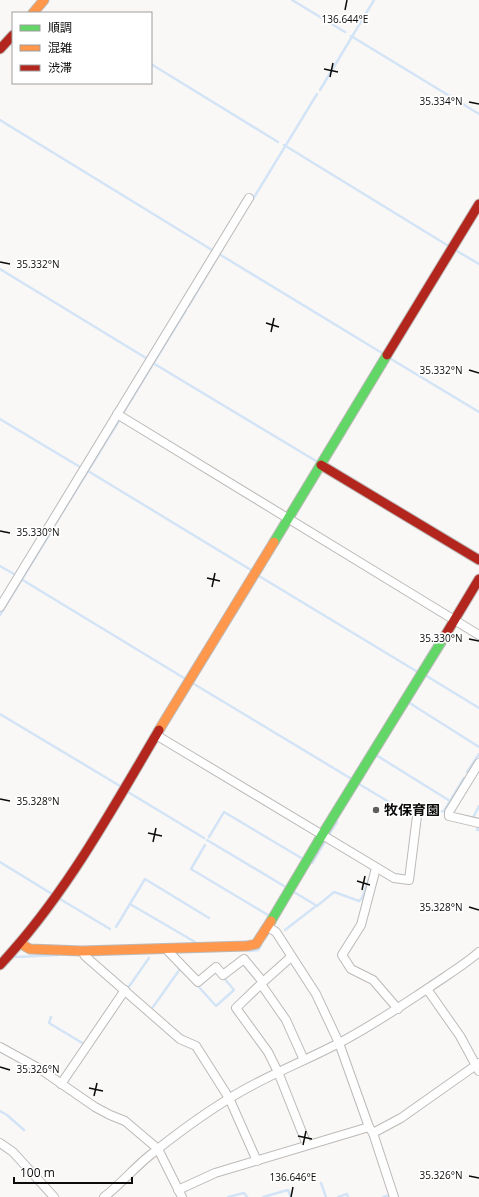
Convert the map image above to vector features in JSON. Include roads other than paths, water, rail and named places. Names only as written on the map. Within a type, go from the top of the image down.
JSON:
[{"type":"street","points":[[34,12],[44,0]]},
{"type":"street","points":[[0,49],[12,36]]},
{"type":"street","points":[[0,607],[249,198]]},
{"type":"street","points":[[0,965],[21,944],[64,885],[91,843],[479,204]]},
{"type":"street","points":[[117,414],[479,635]]},
{"type":"street","points":[[322,464],[479,560]]},
{"type":"street","points":[[21,944],[30,949],[82,951],[247,946],[256,944],[268,927],[322,834],[479,579]]},
{"type":"street","points":[[156,735],[394,878],[409,880],[417,816]]},
{"type":"street","points":[[479,763],[448,812],[449,816],[479,822]]},
{"type":"street","points":[[376,868],[361,925],[342,955],[351,969],[373,980],[398,1009]]},
{"type":"street","points":[[268,927],[276,932],[316,994],[339,1043],[394,1197]]},
{"type":"street","points":[[166,949],[198,982],[216,967],[223,975],[244,959],[262,983],[286,1020],[304,1060]]},
{"type":"street","points":[[82,951],[85,956],[180,1039],[196,1046],[229,1098],[257,1161]]},
{"type":"street","points":[[104,1197],[158,1149],[229,1098],[254,1083],[339,1043],[398,1009],[468,962],[479,952]]},
{"type":"street","points":[[291,957],[236,1008],[268,1052],[278,1072],[307,1145]]},
{"type":"street","points":[[0,1047],[40,1069],[95,1107],[125,1121],[158,1149],[180,1193],[215,1173],[307,1145],[371,1130],[401,1118],[478,1066],[460,1036],[427,989]]},
{"type":"street","points":[[61,1084],[125,990]]},
{"type":"street","points":[[0,1143],[13,1152],[54,1197]]},
{"type":"waterway","points":[[292,0],[345,32]]},
{"type":"waterway","points":[[320,90],[374,0]]},
{"type":"waterway","points":[[351,36],[479,114]]},
{"type":"waterway","points":[[152,65],[278,142]]},
{"type":"waterway","points":[[253,199],[317,94]]},
{"type":"waterway","points":[[0,120],[212,250]]},
{"type":"waterway","points":[[284,145],[447,245]]},
{"type":"waterway","points":[[188,307],[223,248]]},
{"type":"waterway","points":[[457,251],[479,264]]},
{"type":"waterway","points":[[219,254],[382,353]]},
{"type":"waterway","points":[[0,269],[146,358]]},
{"type":"waterway","points":[[122,415],[186,310]]},
{"type":"waterway","points":[[391,359],[479,412]]},
{"type":"waterway","points":[[153,363],[316,461]]},
{"type":"waterway","points":[[0,419],[80,467]]},
{"type":"waterway","points":[[56,523],[120,419]]},
{"type":"waterway","points":[[88,471],[251,570]]},
{"type":"waterway","points":[[0,615],[54,527]]},
{"type":"waterway","points":[[0,566],[14,574]]},
{"type":"waterway","points":[[259,576],[416,671]]},
{"type":"waterway","points":[[21,579],[184,678]]},
{"type":"waterway","points":[[425,675],[479,708]]},
{"type":"waterway","points":[[194,684],[350,778]]},
{"type":"waterway","points":[[408,702],[479,747]]},
{"type":"waterway","points":[[0,714],[120,786]]},
{"type":"waterway","points":[[467,772],[479,754]]},
{"type":"waterway","points":[[376,755],[450,801]]},
{"type":"waterway","points":[[420,815],[444,811],[464,778]]},
{"type":"waterway","points":[[359,784],[414,817]]},
{"type":"waterway","points":[[128,792],[204,838]]},
{"type":"waterway","points":[[473,818],[479,806]]},
{"type":"waterway","points":[[209,837],[224,812],[303,859]]},
{"type":"waterway","points":[[328,836],[337,822]]},
{"type":"waterway","points":[[478,826],[477,830],[479,830]]},
{"type":"waterway","points":[[207,840],[284,886]]},
{"type":"waterway","points":[[312,863],[326,840]]},
{"type":"waterway","points":[[205,845],[191,869],[268,915]]},
{"type":"waterway","points":[[0,862],[52,894]]},
{"type":"waterway","points":[[116,927],[145,879],[209,918]]},
{"type":"waterway","points":[[294,892],[317,906],[334,892],[359,901],[362,898],[369,879]]},
{"type":"waterway","points":[[60,899],[110,929]]},
{"type":"waterway","points":[[130,904],[195,942]]},
{"type":"waterway","points":[[285,930],[316,906]]},
{"type":"waterway","points":[[249,951],[258,950],[261,945]]},
{"type":"waterway","points":[[16,957],[58,955]]},
{"type":"waterway","points":[[128,988],[149,958]]},
{"type":"waterway","points":[[153,1007],[180,969]]},
{"type":"waterway","points":[[198,986],[216,1006],[234,990],[224,978]]},
{"type":"waterway","points":[[51,1017],[49,1023],[84,1044]]},
{"type":"waterway","points":[[0,1111],[7,1115],[24,1130]]},
{"type":"waterway","points":[[321,1183],[326,1197]]},
{"type":"waterway","points":[[263,1197],[288,1190],[291,1197]]},
{"type":"waterway","points":[[228,1197],[244,1193],[247,1197]]},
{"type":"waterway","points":[[338,1197],[347,1194],[348,1197]]},
{"type":"waterway","points":[[383,1197],[387,1197]]},
{"type":"place","name":"牧保育園","points":[[376,810]]}]
